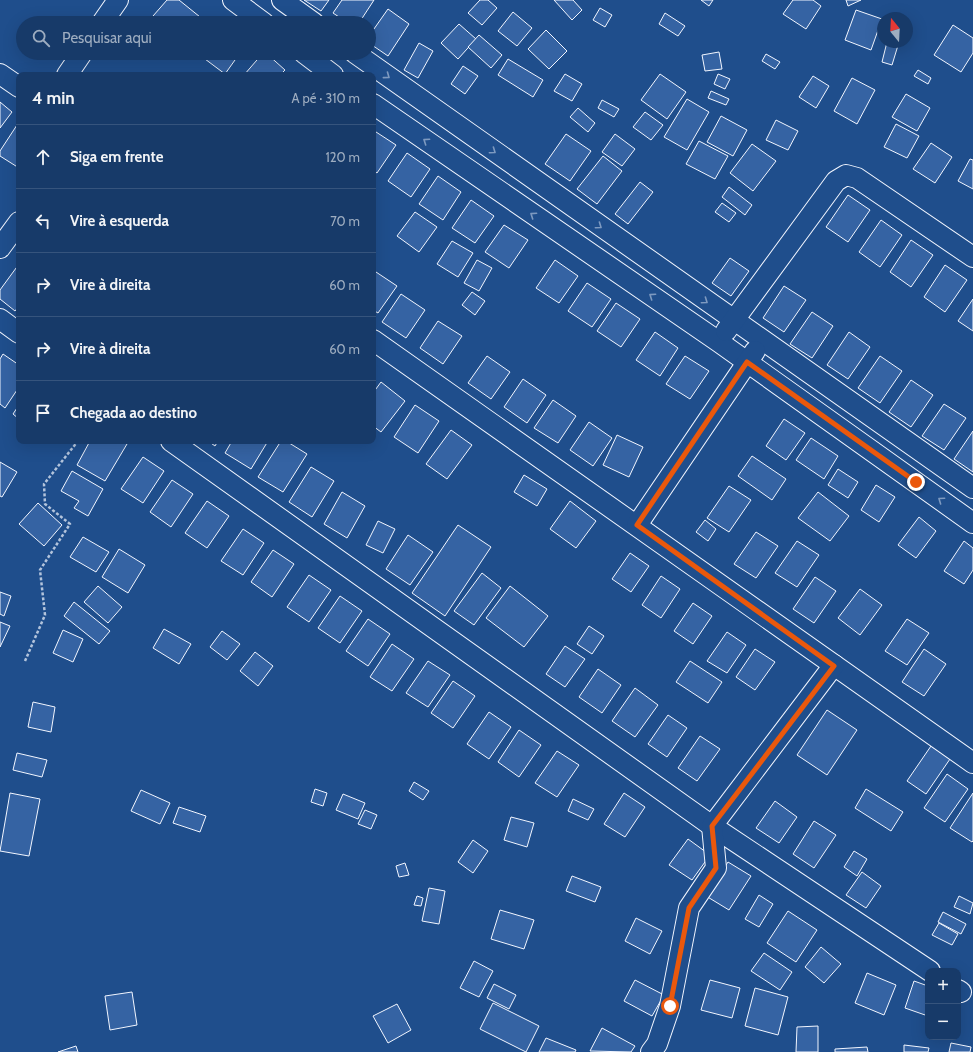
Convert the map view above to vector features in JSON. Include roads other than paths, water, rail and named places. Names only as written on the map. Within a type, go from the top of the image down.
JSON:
[{"type":"street","points":[[107,16],[118,0]]},
{"type":"street","points":[[233,0],[255,16]]},
{"type":"street","points":[[282,0],[304,16]]},
{"type":"street","points":[[69,72],[77,60]]},
{"type":"street","points":[[313,60],[329,72]]},
{"type":"street","points":[[365,60],[733,321],[973,488]]},
{"type":"street","points":[[0,74],[16,86]]},
{"type":"street","points":[[376,107],[719,342],[973,523]]},
{"type":"street","points":[[719,342],[836,181],[846,175],[857,178],[973,258]]},
{"type":"street","points":[[560,233],[576,209]]},
{"type":"street","points":[[0,248],[16,226]]},
{"type":"street","points":[[0,320],[16,331]]},
{"type":"street","points":[[637,525],[762,341]]},
{"type":"street","points":[[376,342],[973,763]]},
{"type":"street","points":[[175,444],[712,826],[925,968]]},
{"type":"street","points":[[916,482],[930,458]]},
{"type":"street","points":[[651,1052],[656,1044],[670,1006],[689,908],[716,868],[712,826],[834,666]]}]
